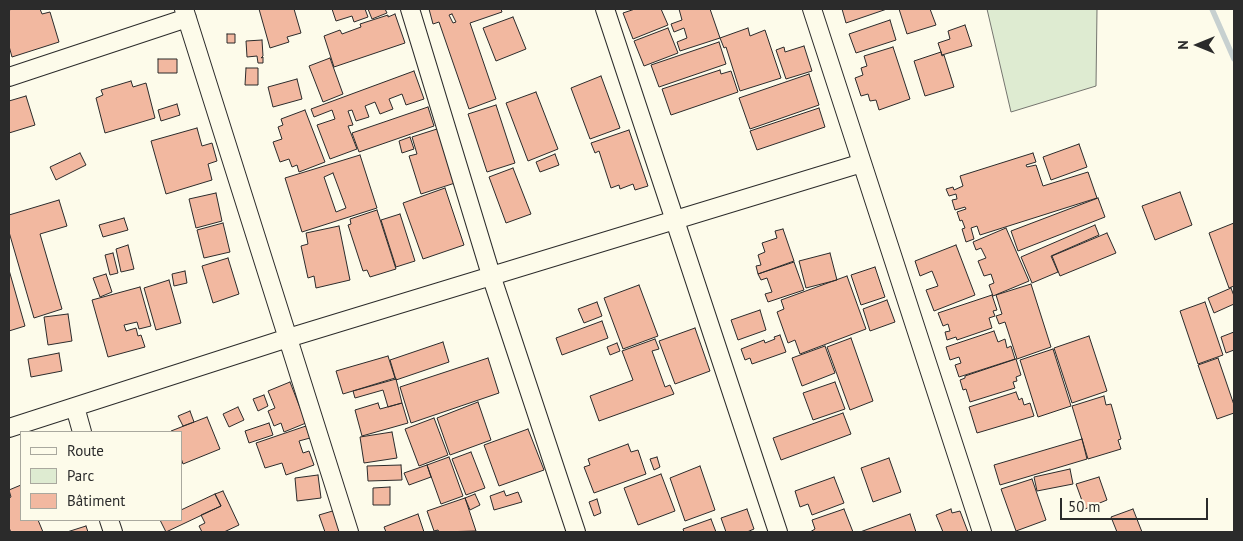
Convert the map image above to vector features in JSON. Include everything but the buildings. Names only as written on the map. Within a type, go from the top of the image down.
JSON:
[{"type":"street","points":[[410,9],[491,275],[576,532]]},
{"type":"street","points":[[605,9],[778,532]]},
{"type":"street","points":[[812,9],[982,532]]},
{"type":"street","points":[[9,77],[186,13],[349,532]]},
{"type":"street","points":[[9,428],[288,338],[862,163]]},
{"type":"street","points":[[75,407],[82,431]]},
{"type":"green space","points":[[987,9],[1097,9],[1096,86],[1011,112]]},
{"type":"waterway","points":[[1212,9],[1234,59]]}]
